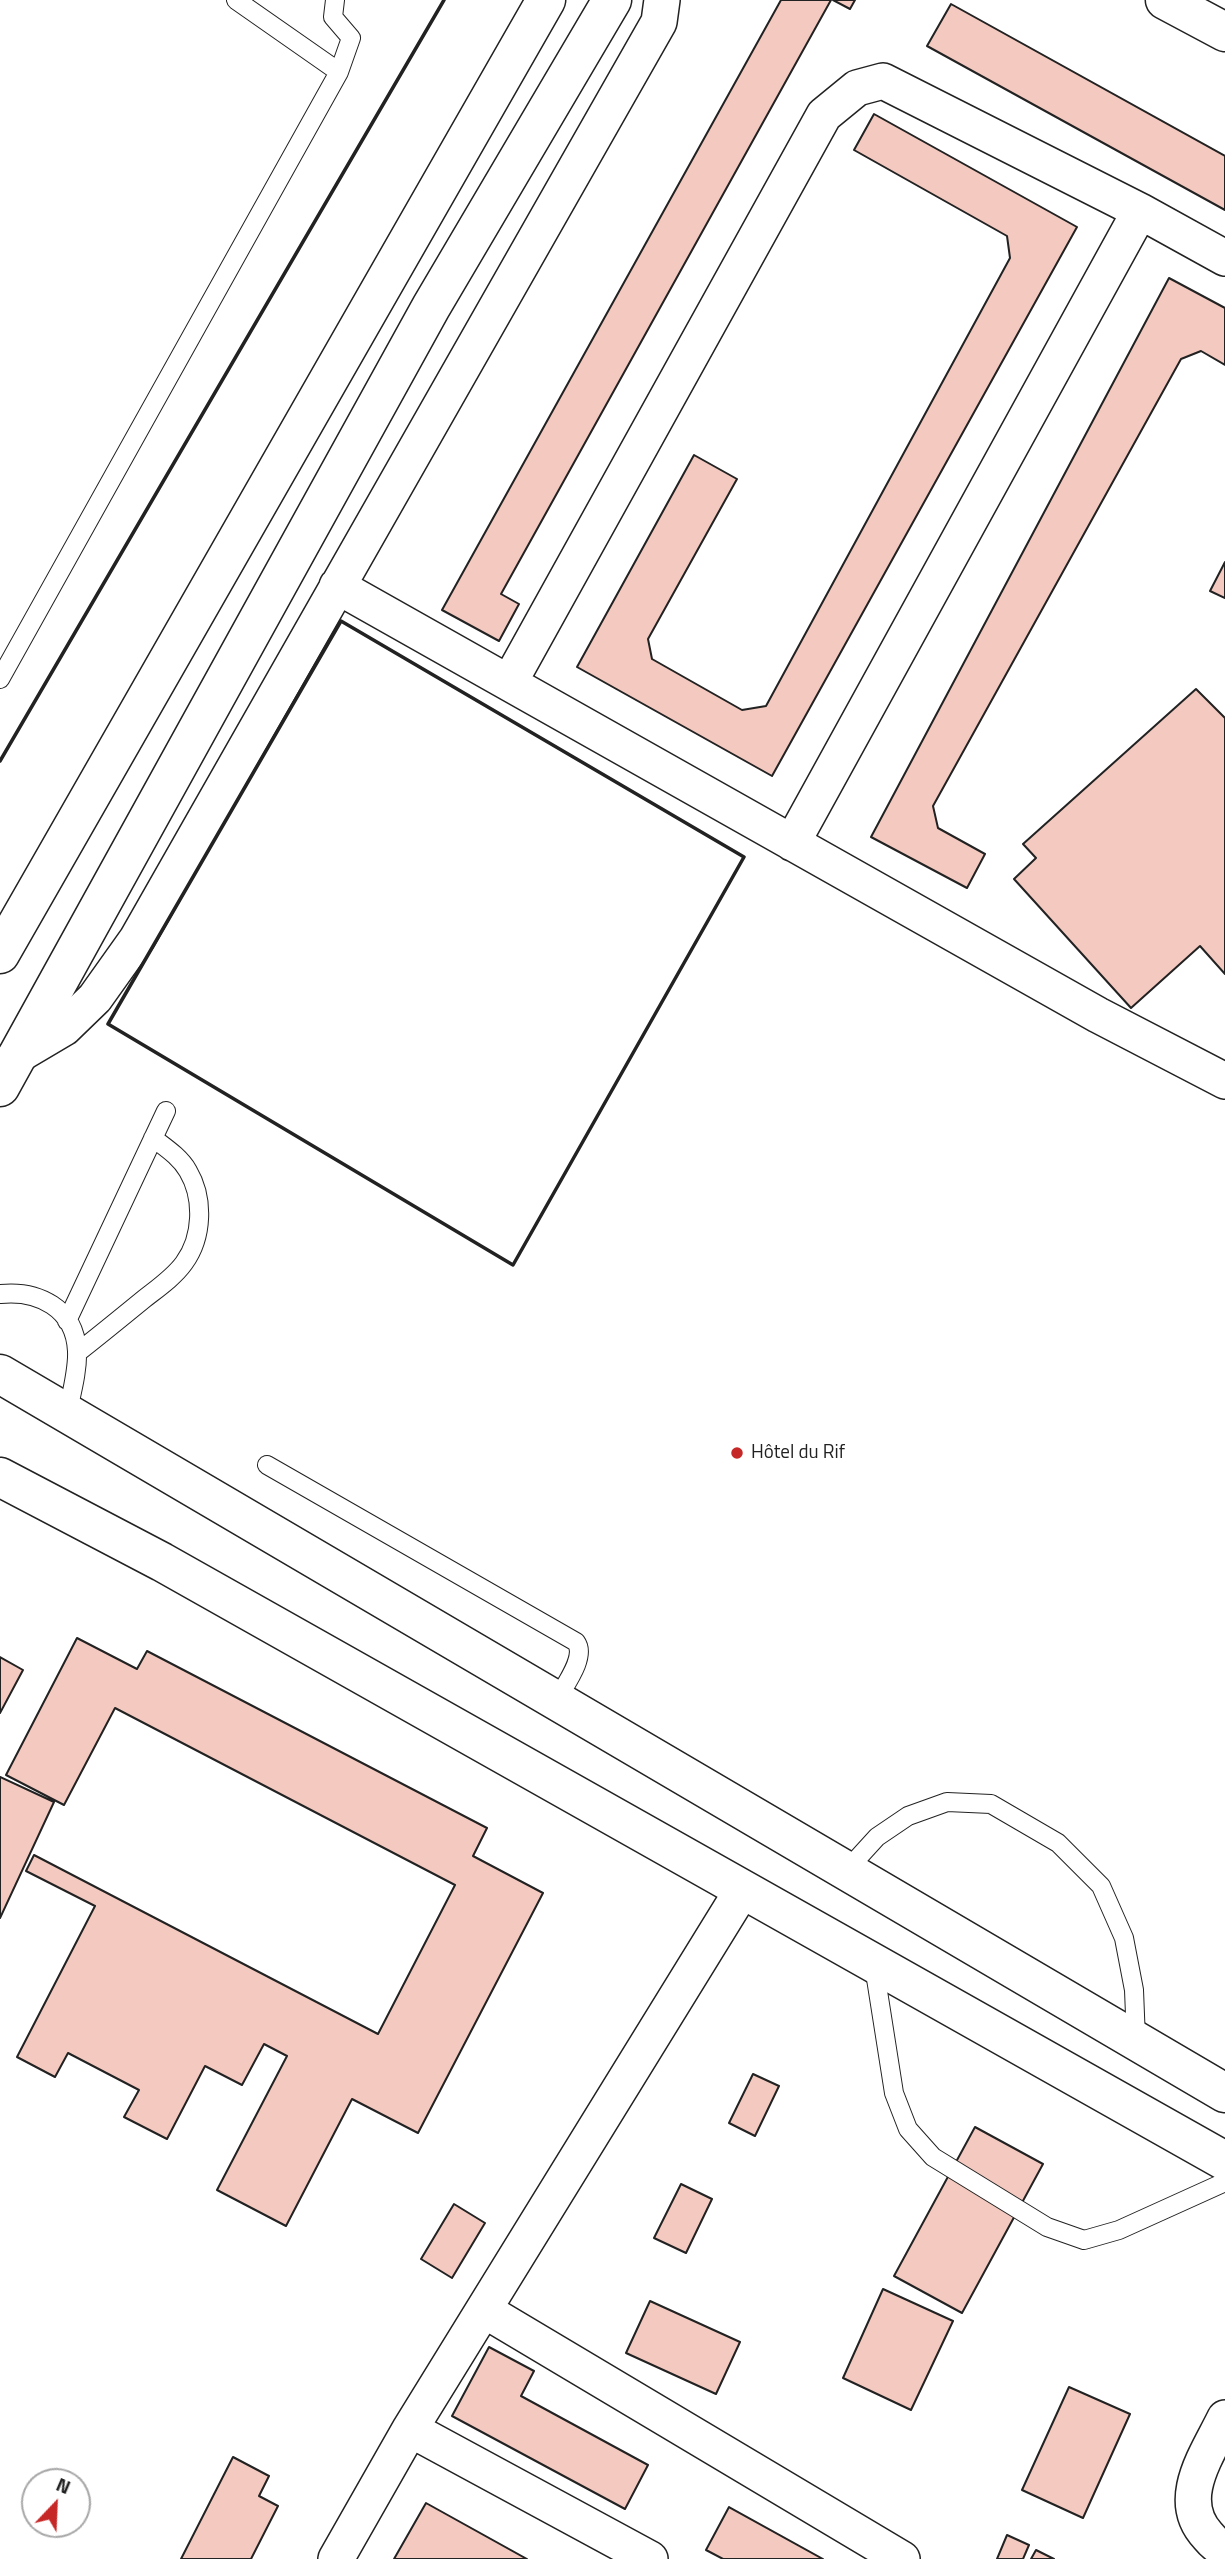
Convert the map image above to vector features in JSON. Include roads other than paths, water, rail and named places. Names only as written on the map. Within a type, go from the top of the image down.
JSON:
[{"type":"main road","points":[[0,954],[546,0]]},
{"type":"main road","points":[[7,1072],[431,307],[612,0]]},
{"type":"main road","points":[[1165,0],[1225,32]]},
{"type":"main road","points":[[0,1374],[1225,2093]]},
{"type":"main road","points":[[0,1477],[162,1562],[1225,2161]]},
{"type":"street","points":[[7,1072],[64,1028],[94,998],[137,939],[659,22],[662,0]]},
{"type":"street","points":[[509,683],[824,115],[857,88],[883,81],[1140,211],[1225,258]]},
{"type":"street","points":[[792,843],[1140,211]]},
{"type":"street","points":[[337,586],[1098,1015],[1225,1081]]},
{"type":"street","points":[[336,2559],[410,2429],[743,1889]]},
{"type":"street","points":[[484,2310],[902,2559]]},
{"type":"street","points":[[1225,2418],[1197,2476],[1192,2503],[1197,2525],[1218,2547],[1225,2550]]},
{"type":"street","points":[[410,2429],[650,2559]]},
{"type":"lane","points":[[236,0],[339,72]]},
{"type":"lane","points":[[0,679],[339,72],[351,38],[333,17],[335,0]]},
{"type":"lane","points":[[67,1321],[166,1111]]},
{"type":"lane","points":[[77,1353],[167,1280],[184,1263],[195,1242],[200,1217],[197,1194],[188,1171],[173,1152],[153,1138]]},
{"type":"lane","points":[[0,1294],[26,1294],[42,1299],[56,1308],[67,1321],[75,1336],[77,1353],[67,1415]]},
{"type":"lane","points":[[267,1465],[576,1642],[581,1651],[579,1657],[556,1702]]},
{"type":"lane","points":[[846,1871],[877,1837],[908,1816],[947,1802],[991,1804],[1059,1843],[1101,1886],[1124,1938],[1134,1990],[1136,2040]]},
{"type":"lane","points":[[873,1963],[894,2093],[908,2129],[933,2157],[1047,2227],[1084,2239],[1119,2230],[1225,2182]]},
{"type":"place","name":"Hôtel du Rif","points":[[737,1453]]}]
